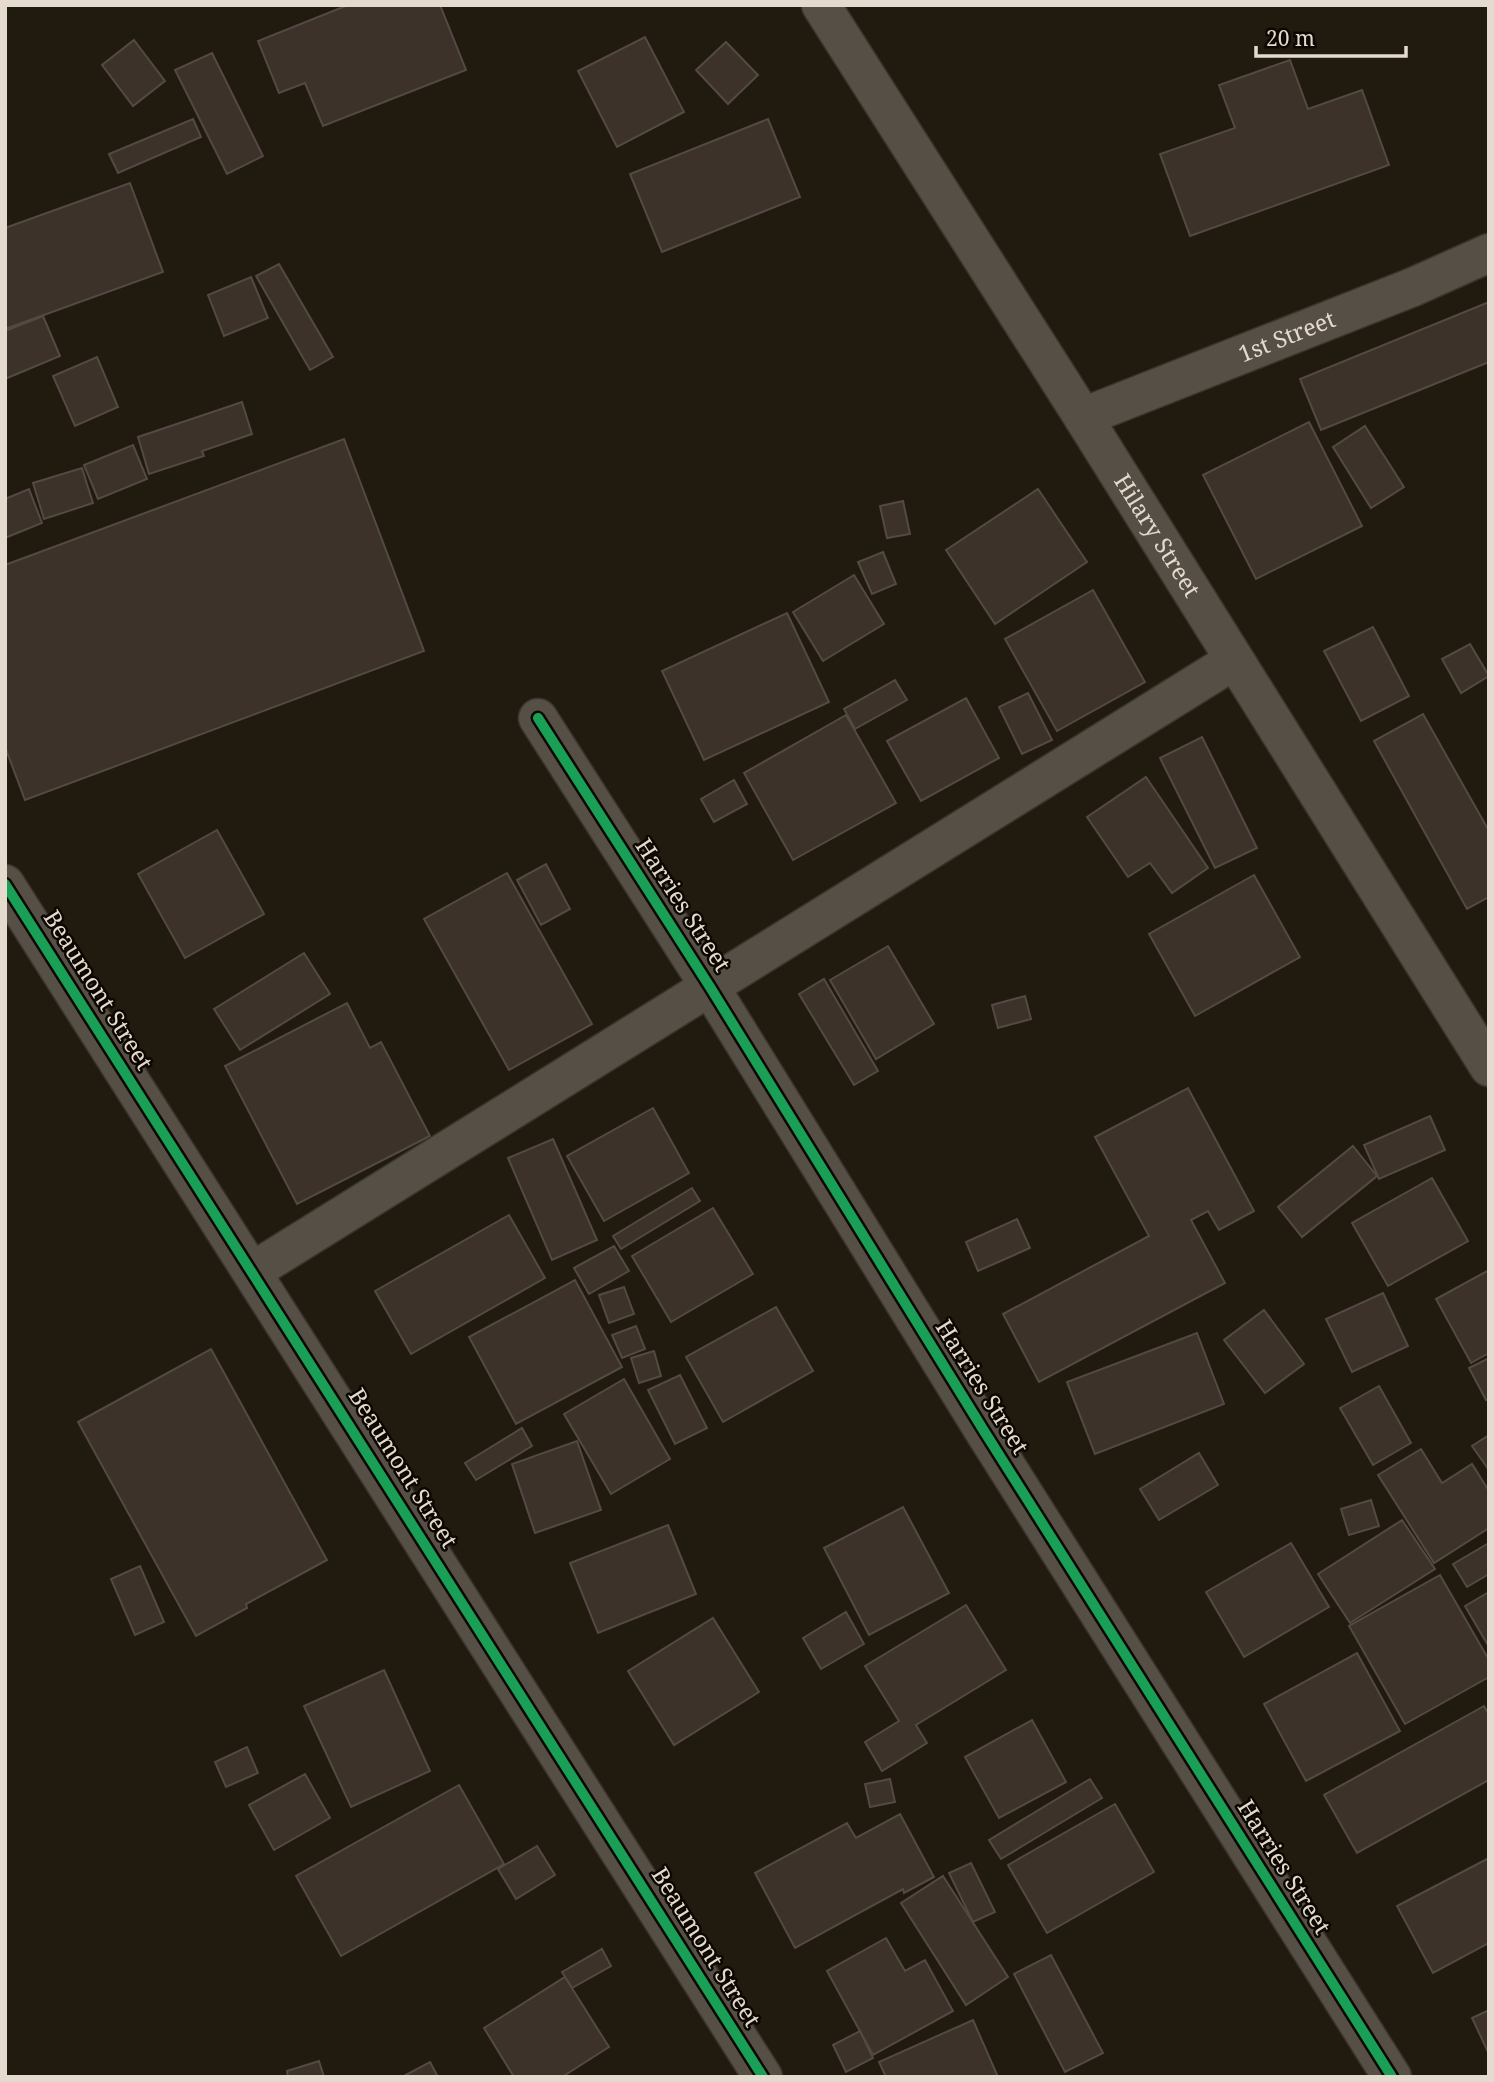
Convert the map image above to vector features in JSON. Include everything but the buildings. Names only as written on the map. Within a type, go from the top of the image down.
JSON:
[{"type":"street","name":"Hilary Street","points":[[821,5],[1489,1067]]},
{"type":"street","name":"1st Street","points":[[1083,418],[1413,287],[1489,253]]},
{"type":"street","name":"Harries Street","points":[[253,1271],[1233,661]]},
{"type":"street","name":"Harries Street","points":[[538,718],[710,987],[984,1431],[1392,2077]]},
{"type":"street","name":"Beaumont Street","points":[[5,884],[763,2077]]},
{"type":"cycle path","points":[[538,718],[710,987],[984,1431],[1392,2077]]},
{"type":"cycle path","points":[[5,884],[763,2077]]}]
